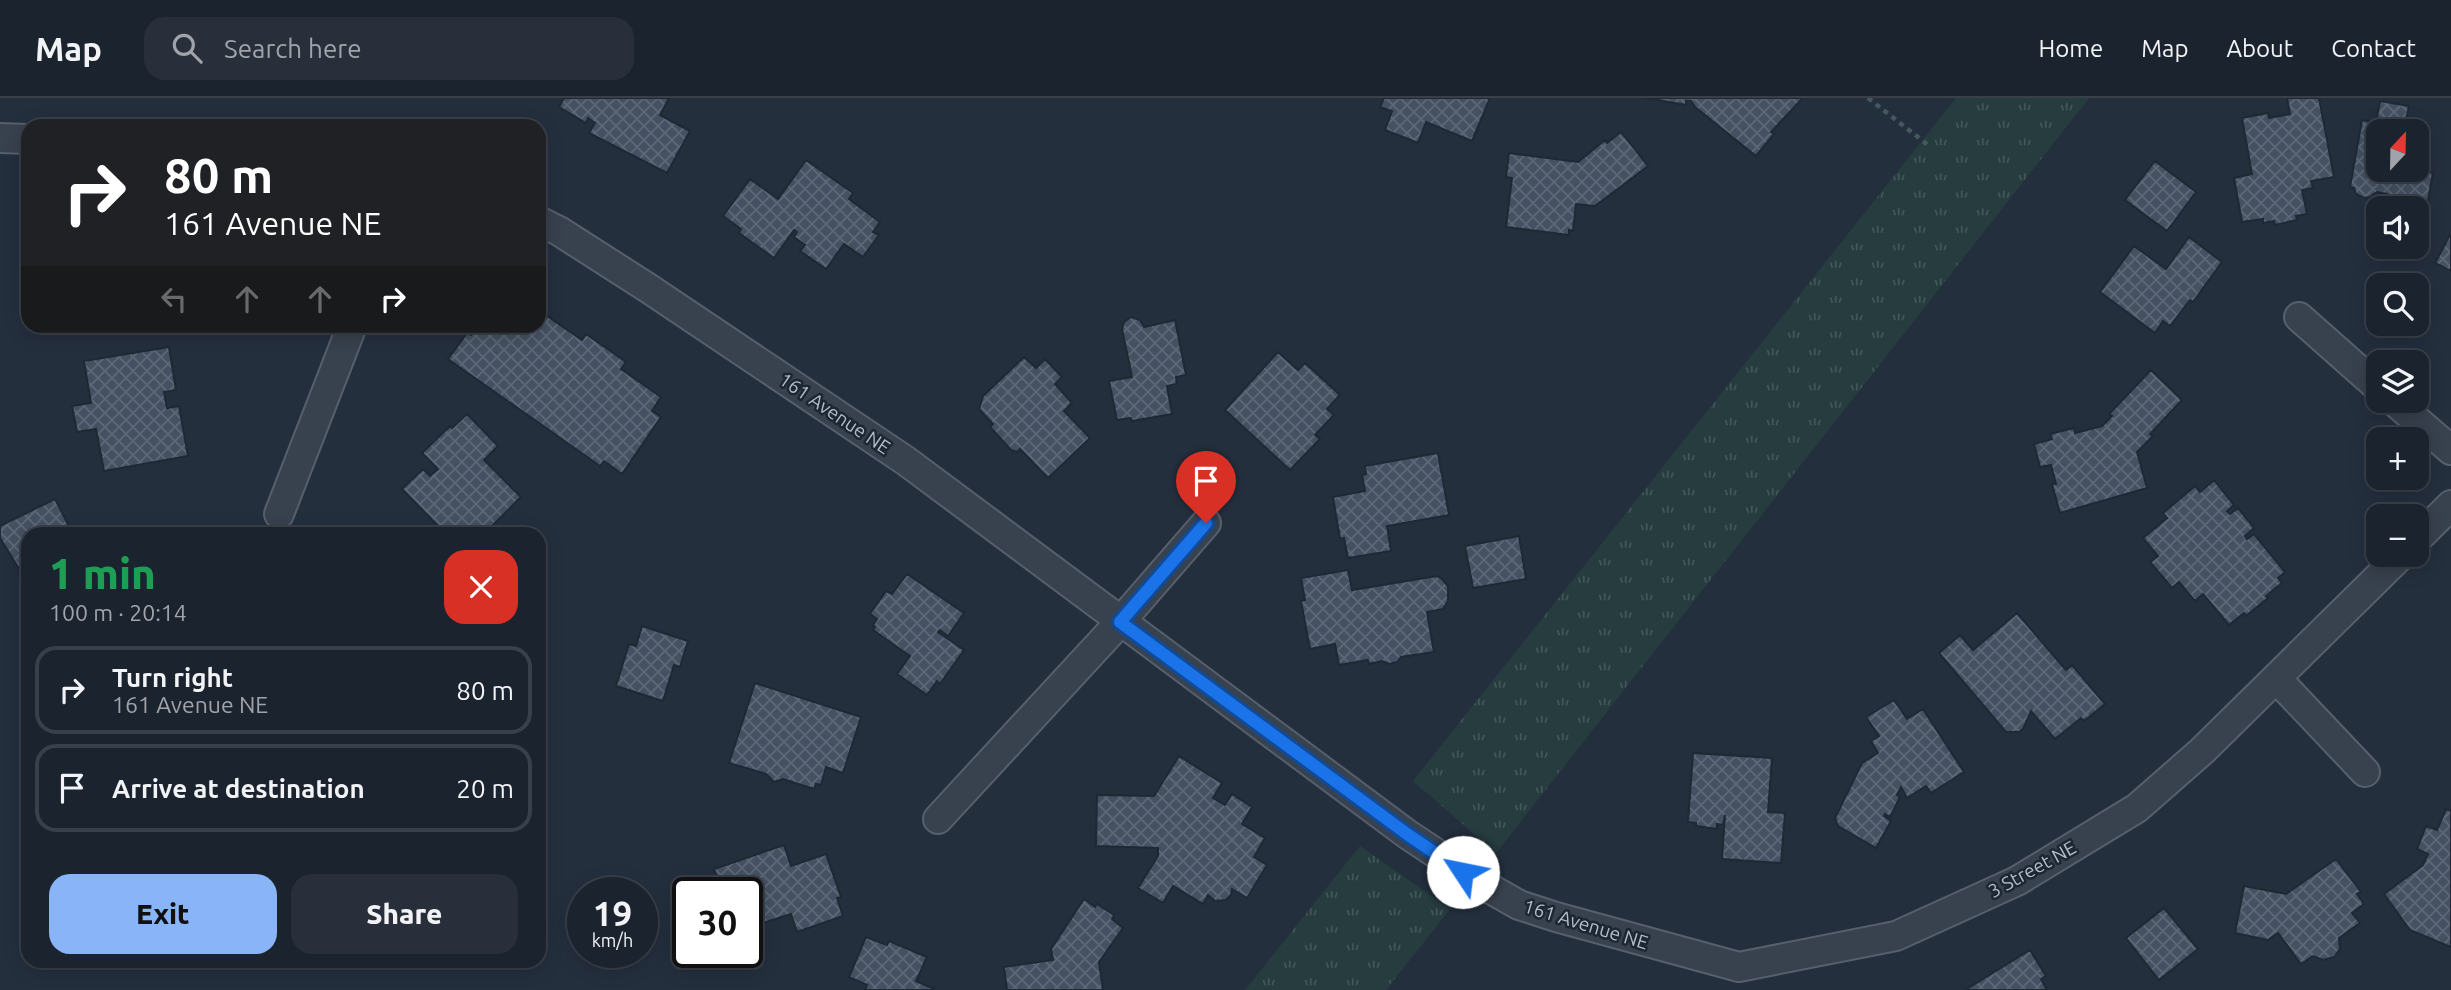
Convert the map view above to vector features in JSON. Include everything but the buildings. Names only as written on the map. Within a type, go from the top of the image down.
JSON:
[{"type":"street","points":[[0,138],[21,139]]},
{"type":"street","name":"161 Avenue NE","points":[[546,224],[648,288],[905,461],[1407,834],[1501,894],[1519,905],[1739,979]]},
{"type":"street","points":[[2299,317],[2366,376]]},
{"type":"street","points":[[279,514],[349,333]]},
{"type":"street","points":[[2408,413],[2451,450]]},
{"type":"street","points":[[2429,527],[2451,505]]},
{"type":"street","points":[[938,819],[1120,622],[1206,523]]},
{"type":"street","name":"3 Street NE","points":[[1739,979],[1896,936],[2017,881],[2137,808],[2202,751],[2389,567]]},
{"type":"street","points":[[2277,679],[2365,772]]},
{"type":"path","points":[[1867,98],[1928,145]]},
{"type":"green space","points":[[1956,98],[2089,98],[1496,853],[1413,781]]},
{"type":"green space","points":[[1360,846],[1450,909],[1386,990],[1245,990]]},
{"type":"route","points":[[1206,523],[1120,622],[1407,834],[1463,872]]}]
